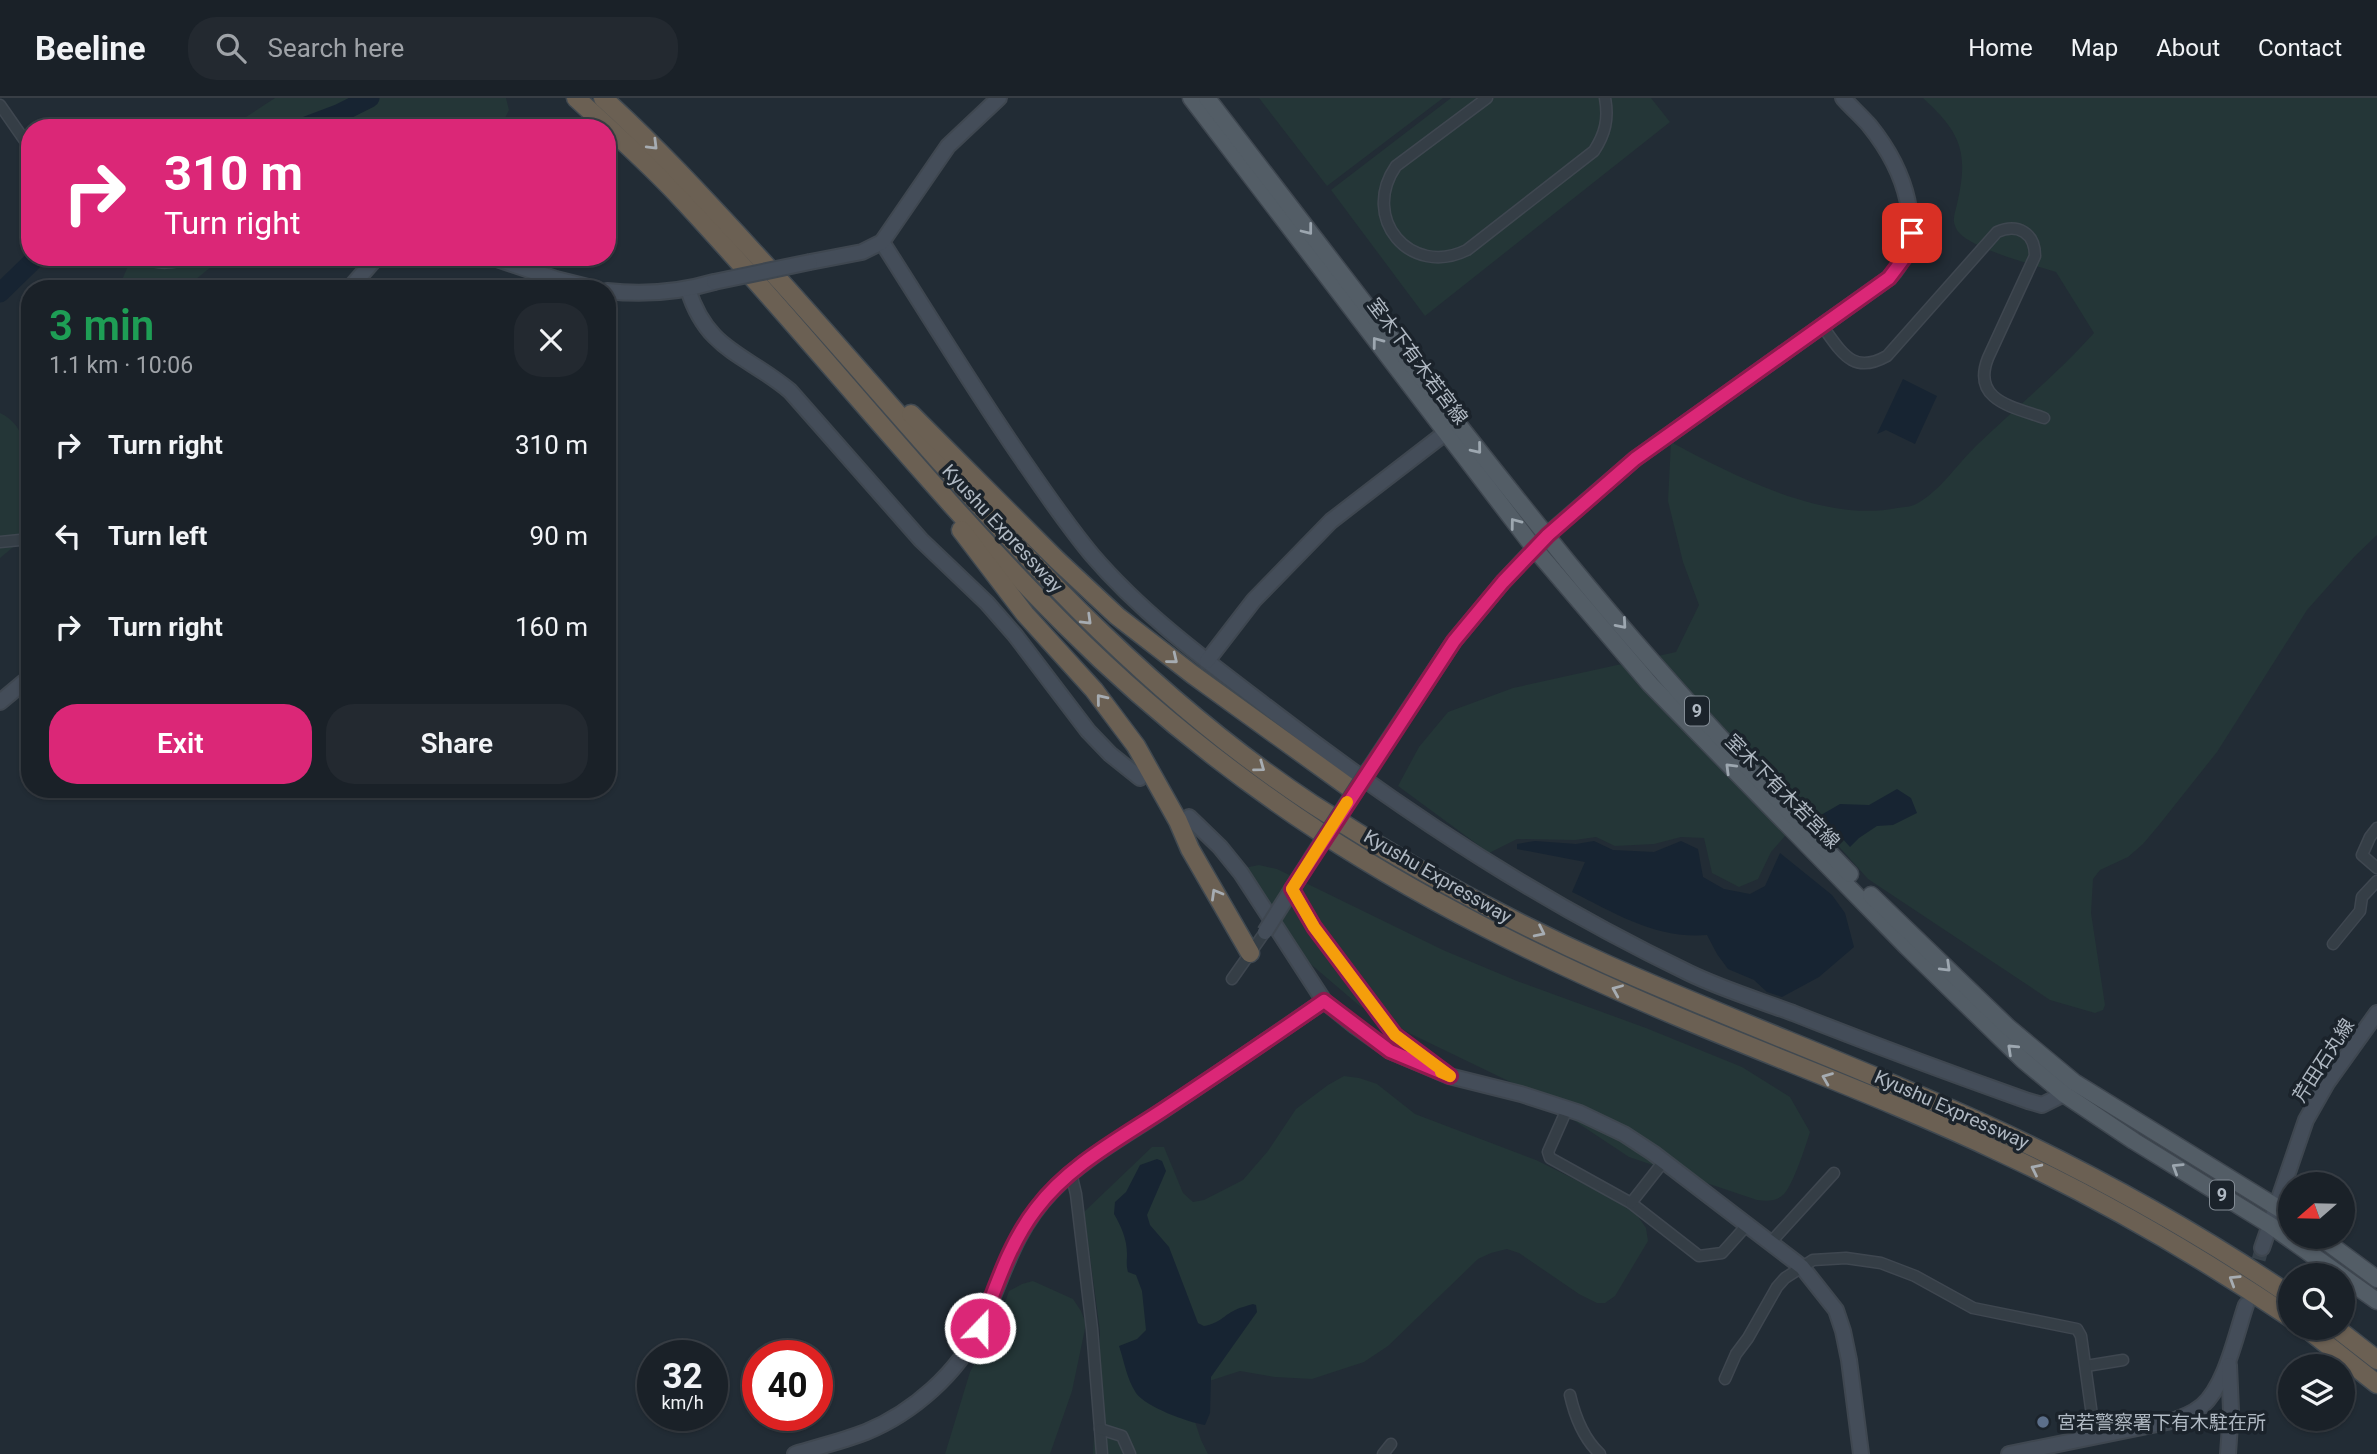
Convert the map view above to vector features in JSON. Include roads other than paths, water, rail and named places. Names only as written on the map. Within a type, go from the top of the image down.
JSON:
[{"type":"highway","name":"Kyushu Expressway","points":[[576,98],[598,119]]},
{"type":"highway","name":"Kyushu Expressway","points":[[603,98],[686,178],[788,289],[1002,533],[1077,609],[1175,700],[1308,802],[1473,900],[1606,964],[1939,1104],[2096,1178],[2188,1229],[2278,1288]]},
{"type":"highway","name":"Kyushu Expressway","points":[[616,136],[675,193],[982,538],[1064,624],[1114,672],[1223,763],[1297,817],[1411,887],[1528,950],[1686,1020],[1999,1151],[2085,1193],[2179,1245],[2278,1310]]},
{"type":"highway","points":[[788,289],[1116,616],[1348,787]]},
{"type":"highway","points":[[801,333],[845,393],[966,537],[1025,614],[1116,718],[1136,746],[1250,953]]},
{"type":"highway","points":[[2321,1340],[2377,1384]]},
{"type":"highway","points":[[2351,1340],[2377,1360]]},
{"type":"main road","name":"室木下有木若宮線","points":[[1191,98],[1452,428],[1548,535],[1721,740],[1857,882],[2008,1027],[2074,1082],[2278,1207]]},
{"type":"main road","name":"室木下有木若宮線","points":[[1207,98],[1452,428],[1535,549],[1650,684],[1712,750],[1907,947],[2013,1050],[2064,1094],[2270,1225],[2377,1301]]},
{"type":"main road","points":[[2338,1250],[2377,1279]]},
{"type":"street","points":[[616,291],[688,289],[862,252],[881,242],[948,146],[999,98]]},
{"type":"street","points":[[1487,98],[1396,166],[1389,177],[1383,202],[1385,217],[1395,237],[1416,253],[1443,258],[1467,250],[1594,151],[1607,124],[1605,98]]},
{"type":"street","points":[[1232,979],[1311,859],[1348,787],[1370,768],[1454,641],[1503,582],[1548,535],[1635,459],[1823,327],[1889,278],[1897,269],[1909,247],[1912,233],[1911,213],[1895,167],[1870,126],[1843,98]]},
{"type":"street","points":[[0,105],[21,135]]},
{"type":"street","points":[[1823,327],[1850,360],[1864,364],[1876,362],[1887,356],[1997,232],[2007,228],[2026,232],[2033,240],[2035,256],[1983,376],[1990,393],[1998,401],[2044,418]]},
{"type":"street","points":[[881,242],[995,420],[1091,553],[1137,603],[1207,661],[1311,740],[1485,862],[1563,908],[1692,974],[2028,1101],[2042,1105],[2064,1094]]},
{"type":"street","points":[[357,280],[369,266]]},
{"type":"street","points":[[518,266],[560,280]]},
{"type":"street","points":[[688,289],[695,310],[717,340],[728,350],[770,374],[790,391],[921,540],[987,603],[1016,635],[1088,731],[1110,754],[1140,778]]},
{"type":"street","points":[[1207,661],[1254,600],[1331,521],[1452,428]]},
{"type":"street","points":[[0,542],[21,540]]},
{"type":"street","points":[[0,702],[21,684]]},
{"type":"street","points":[[1189,817],[1220,847],[1241,873],[1324,1001],[1390,1051],[1450,1076],[1567,1109],[1624,1134],[1664,1161],[1802,1267],[1836,1310],[1843,1331],[1861,1454]]},
{"type":"street","points":[[2377,828],[2370,836],[2362,855],[2377,867]]},
{"type":"street","points":[[2333,944],[2360,911],[2362,897],[2377,881]]},
{"type":"street","points":[[1292,889],[1314,927],[1395,1035],[1450,1076]]},
{"type":"street","points":[[795,1454],[865,1432],[915,1404],[953,1367],[980,1328],[1020,1233],[1036,1209],[1071,1173],[1324,1001]]},
{"type":"street","name":"芹田石丸線","points":[[2292,1172],[2300,1136],[2315,1103],[2377,1013]]},
{"type":"street","points":[[1567,1109],[1548,1152],[1550,1158],[1630,1203],[1699,1256],[1722,1253],[1748,1224]]},
{"type":"street","points":[[1630,1203],[1664,1161]]},
{"type":"street","points":[[1071,1173],[1076,1194],[1092,1329],[1102,1454]]},
{"type":"street","points":[[1771,1242],[1834,1173]]},
{"type":"street","name":"芹田石丸線","points":[[2262,1248],[2270,1225],[2278,1217]]},
{"type":"street","points":[[1725,1379],[1768,1298],[1785,1278],[1813,1260],[1846,1258],[1881,1263],[1916,1276],[1973,1308],[2077,1329],[2081,1336],[2095,1437]]},
{"type":"street","points":[[2008,1454],[2051,1450],[2095,1437],[2167,1423],[2191,1413],[2203,1405],[2212,1394],[2246,1305]]},
{"type":"street","points":[[2228,1358],[2231,1410],[2228,1454]]},
{"type":"street","points":[[2086,1366],[2123,1360]]},
{"type":"street","points":[[1570,1395],[1575,1414],[1591,1446],[1600,1454]]},
{"type":"street","points":[[1100,1429],[1122,1436],[1130,1454]]},
{"type":"street","points":[[1383,1454],[1391,1444]]},
{"type":"water","points":[[1903,379],[1937,396],[1915,444],[1886,430],[1877,434]]},
{"type":"water","points":[[1897,789],[1911,798],[1917,813],[1893,825],[1877,826],[1850,847],[1821,815],[1840,804],[1869,805]]},
{"type":"water","points":[[1535,841],[1576,844],[1594,841],[1613,850],[1654,852],[1681,841],[1698,849],[1703,877],[1724,889],[1750,894],[1765,886],[1780,853],[1832,895],[1845,913],[1854,947],[1819,977],[1782,997],[1767,992],[1754,980],[1728,969],[1707,935],[1653,929],[1572,892],[1585,862],[1517,849],[1517,844]]},
{"type":"water","points":[[1157,1159],[1162,1161],[1166,1171],[1147,1215],[1150,1225],[1169,1247],[1198,1323],[1209,1325],[1237,1309],[1256,1305],[1257,1312],[1211,1377],[1210,1413],[1205,1425],[1168,1413],[1141,1398],[1130,1382],[1119,1346],[1137,1339],[1146,1330],[1142,1291],[1136,1275],[1128,1272],[1126,1243],[1114,1214],[1115,1202],[1126,1192],[1140,1165]]},
{"type":"waterway","points":[[325,119],[370,98]]},
{"type":"waterway","points":[[0,293],[28,266]]},
{"type":"tunnel","points":[[2247,1300],[2262,1248]]},
{"type":"place","name":"宮若警察署下有木駐在所","points":[[2043,1422]]}]
